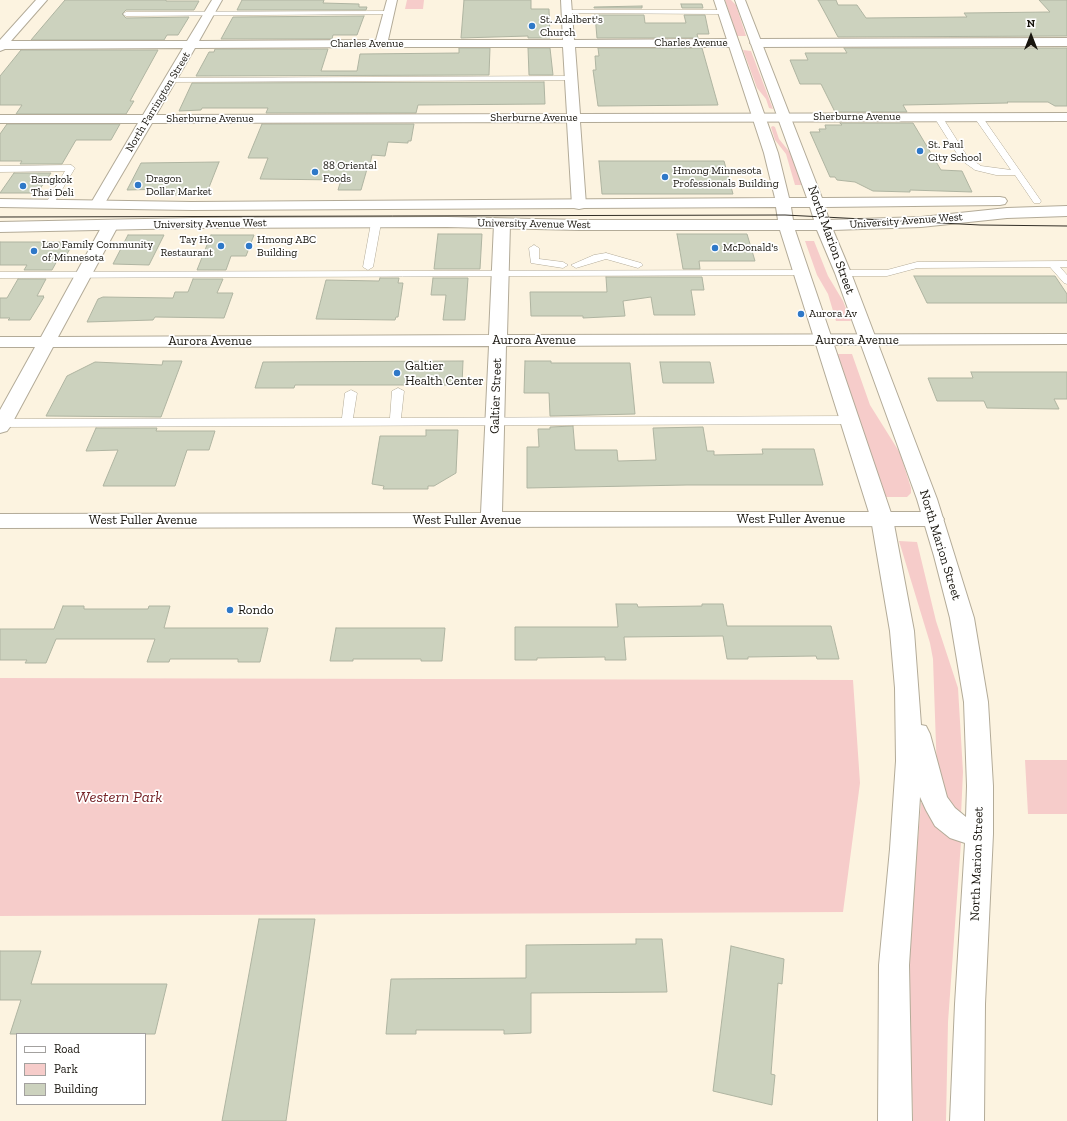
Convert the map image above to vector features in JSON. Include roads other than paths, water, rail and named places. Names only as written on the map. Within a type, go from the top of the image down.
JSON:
[{"type":"street","points":[[1,46],[42,0]]},
{"type":"street","name":"North Farrington Street","points":[[98,203],[217,0]]},
{"type":"street","points":[[381,44],[392,0]]},
{"type":"street","points":[[719,0],[760,118],[783,202],[786,225],[882,519],[902,631],[908,700],[909,761],[905,842],[894,965],[895,1121]]},
{"type":"street","name":"North Marion Street","points":[[740,0],[817,202],[823,225],[843,273],[933,519],[962,618],[976,702],[980,786],[979,834],[970,1004],[967,1121]]},
{"type":"street","points":[[567,6],[575,118],[579,205]]},
{"type":"street","points":[[756,43],[1067,42]]},
{"type":"street","name":"Charles Avenue","points":[[1,46],[192,44],[733,43]]},
{"type":"street","name":"Sherburne Avenue","points":[[0,119],[1067,117]]},
{"type":"street","name":"University Avenue West","points":[[0,203],[98,203],[192,206],[579,205],[783,202],[1067,201]]},
{"type":"street","name":"University Avenue West","points":[[0,227],[110,226],[193,223],[823,225],[896,223],[1007,213],[1067,211]]},
{"type":"street","name":"Galtier Street","points":[[491,520],[502,224]]},
{"type":"street","points":[[2,419],[47,342],[110,226]]},
{"type":"street","name":"Aurora Avenue","points":[[0,342],[1067,340]]},
{"type":"street","name":"West Fuller Avenue","points":[[0,521],[933,519]]},
{"type":"street","points":[[908,700],[935,802],[945,817],[960,829],[979,834]]},
{"type":"lane","points":[[567,6],[722,12]]},
{"type":"lane","points":[[126,14],[388,13]]},
{"type":"lane","points":[[171,80],[572,78]]},
{"type":"lane","points":[[938,117],[964,158],[978,168],[996,172],[1016,173]]},
{"type":"lane","points":[[978,117],[1036,201]]},
{"type":"lane","points":[[0,169],[71,168],[50,203]]},
{"type":"lane","points":[[368,267],[376,223]]},
{"type":"lane","points":[[534,248],[534,261],[553,265],[734,265],[757,273]]},
{"type":"lane","points":[[843,273],[887,273],[916,265],[1067,264]]},
{"type":"lane","points":[[1053,265],[1066,278]]},
{"type":"lane","points":[[0,275],[802,273]]},
{"type":"lane","points":[[395,421],[398,391]]},
{"type":"lane","points":[[347,422],[352,393]]},
{"type":"lane","points":[[2,419],[347,422],[850,420]]},
{"type":"tram line","points":[[0,217],[785,215],[980,225],[1067,226]]},
{"type":"place","name":"St. Adalbert's Church","points":[[532,26]]},
{"type":"place","name":"St. Paul City School","points":[[920,151]]},
{"type":"place","name":"88 Oriental Foods","points":[[315,172]]},
{"type":"place","name":"Hmong Minnesota Professionals Building","points":[[665,177]]},
{"type":"place","name":"Dragon Dollar Market","points":[[138,185]]},
{"type":"place","name":"Bangkok Thai Deli","points":[[23,186]]},
{"type":"place","name":"Tay Ho Restaurant","points":[[221,246]]},
{"type":"place","name":"Hmong ABC Building","points":[[249,246]]},
{"type":"place","name":"McDonald's","points":[[715,248]]},
{"type":"place","name":"Lao Family Community of Minnesota","points":[[34,251]]},
{"type":"place","name":"Aurora Av","points":[[801,314]]},
{"type":"place","name":"Galtier Health Center","points":[[397,373]]},
{"type":"place","name":"Rondo","points":[[230,610]]},
{"type":"park label","name":"Western Park","points":[[119,797]]}]
